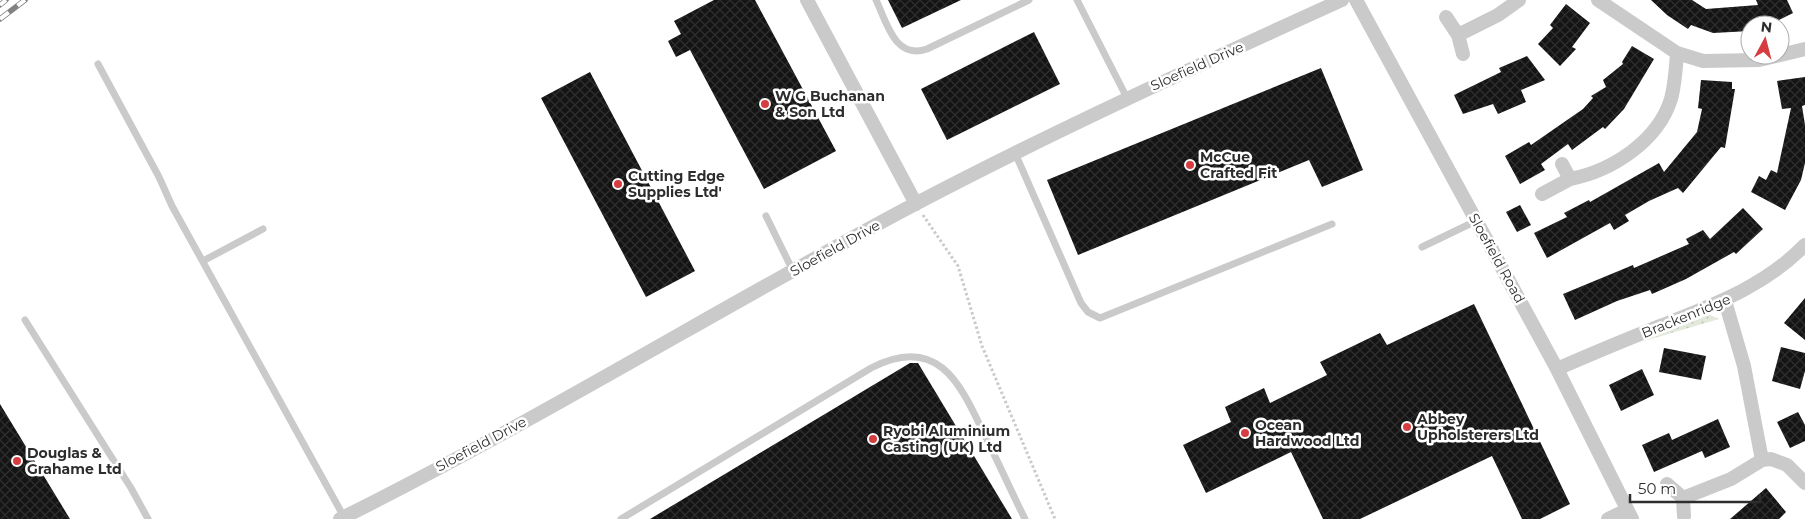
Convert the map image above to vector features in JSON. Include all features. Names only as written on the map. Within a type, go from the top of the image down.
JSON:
[{"type":"street","points":[[807,0],[916,204]]},
{"type":"street","name":"Sloefield Drive","points":[[342,518],[656,350],[793,271],[1015,152],[1127,98],[1342,0]]},
{"type":"street","name":"Sloefield Road","points":[[1356,0],[1557,369],[1629,514]]},
{"type":"street","points":[[1458,35],[1498,14],[1518,0]]},
{"type":"street","points":[[1598,0],[1677,53],[1703,61],[1759,60],[1805,50]]},
{"type":"street","points":[[1446,17],[1458,35],[1463,54]]},
{"type":"street","points":[[1542,194],[1570,179],[1590,175],[1629,153],[1647,137],[1662,118],[1670,100],[1677,53]]},
{"type":"street","points":[[1562,164],[1570,179]]},
{"type":"street","name":"Brackenridge","points":[[1557,369],[1725,301],[1753,287],[1780,269],[1805,246]]},
{"type":"street","points":[[1725,301],[1744,366],[1762,460]]},
{"type":"street","points":[[1683,498],[1731,479],[1762,460],[1771,459],[1787,465],[1805,483]]},
{"type":"street","points":[[1667,484],[1683,498],[1684,516]]},
{"type":"street","points":[[1608,519],[1629,514]]},
{"type":"lane","points":[[876,0],[896,42],[904,49],[915,52],[927,49],[1029,0]]},
{"type":"lane","points":[[1077,0],[1127,98]]},
{"type":"lane","points":[[98,64],[342,518]]},
{"type":"lane","points":[[1015,152],[1081,303],[1088,312],[1100,318],[1332,224]]},
{"type":"lane","points":[[766,216],[793,271]]},
{"type":"lane","points":[[1422,247],[1476,221]]},
{"type":"lane","points":[[203,262],[263,229]]},
{"type":"lane","points":[[25,320],[131,488],[148,519]]},
{"type":"lane","points":[[621,519],[871,368],[888,361],[904,358],[913,358],[935,364],[947,371],[959,384],[1025,519]]},
{"type":"path","points":[[916,204],[958,266],[982,346],[1056,519]]},
{"type":"shaded area","points":[[1710,315],[1719,319],[1641,342],[1706,316]]},
{"type":"building","name":"W G Buchanan & Son Ltd","points":[[714,0],[755,0],[836,151],[764,189],[690,50],[676,57],[668,41],[681,34],[674,21]]},
{"type":"building","points":[[888,0],[961,0],[902,28]]},
{"type":"building","points":[[1651,0],[1692,0],[1706,9],[1758,5],[1756,0],[1787,0],[1793,13],[1789,15],[1740,15],[1740,32],[1713,33],[1691,25],[1688,29],[1667,15]]},
{"type":"building","points":[[1566,4],[1590,23],[1572,47],[1576,49],[1560,66],[1538,44],[1553,28],[1550,25]]},
{"type":"building","points":[[1034,32],[1060,84],[947,140],[921,89]]},
{"type":"building","points":[[1632,46],[1654,59],[1624,109],[1605,129],[1603,127],[1572,150],[1568,144],[1541,164],[1545,170],[1520,184],[1505,156],[1529,142],[1531,145],[1583,109],[1593,98],[1591,96],[1606,87],[1603,80],[1623,64],[1622,62]]},
{"type":"building","points":[[1527,56],[1545,80],[1521,90],[1526,102],[1498,114],[1493,104],[1463,114],[1454,95],[1501,72],[1499,68]]},
{"type":"building","name":"McCue Crafted Fit","points":[[1321,68],[1363,170],[1322,187],[1309,160],[1078,255],[1047,180]]},
{"type":"building","name":"Cutting Edge Supplies Ltd'","points":[[590,72],[695,271],[646,297],[541,98]]},
{"type":"building","points":[[1805,77],[1805,105],[1802,106],[1805,125],[1805,163],[1801,180],[1785,210],[1751,192],[1759,176],[1766,180],[1771,170],[1777,173],[1791,108],[1782,109],[1777,81]]},
{"type":"building","points":[[1701,80],[1732,82],[1732,89],[1735,89],[1725,148],[1721,147],[1683,193],[1678,188],[1649,201],[1625,215],[1629,221],[1614,230],[1610,223],[1547,258],[1534,233],[1567,217],[1564,213],[1589,200],[1590,202],[1659,163],[1664,172],[1697,132],[1702,109],[1698,108]]},
{"type":"building","points":[[1520,205],[1531,225],[1517,232],[1506,212]]},
{"type":"building","points":[[1743,208],[1763,229],[1736,254],[1734,252],[1686,279],[1652,294],[1650,290],[1617,301],[1575,320],[1563,294],[1633,265],[1634,268],[1689,244],[1686,239],[1703,230],[1710,239]]},
{"type":"building","points":[[1805,298],[1805,340],[1784,323]]},
{"type":"building","name":"Abbey Upholsterers Ltd","points":[[1474,304],[1570,504],[1540,519],[1522,519],[1492,456],[1360,519],[1323,519],[1291,452],[1206,493],[1183,445],[1231,422],[1225,407],[1264,388],[1270,403],[1327,375],[1320,362],[1380,333],[1387,345]]},
{"type":"building","points":[[1781,347],[1805,353],[1805,371],[1800,389],[1772,381]]},
{"type":"building","points":[[1664,348],[1706,356],[1701,380],[1659,372]]},
{"type":"building","name":"Ryobi Aluminium Casting (UK) Ltd","points":[[910,363],[918,363],[1012,519],[650,519]]},
{"type":"building","points":[[1642,369],[1654,395],[1621,411],[1609,385]]},
{"type":"building","name":"Douglas & Grahame Ltd","points":[[0,404],[70,519],[0,519]]},
{"type":"building","points":[[1798,412],[1805,425],[1805,441],[1790,448],[1777,422]]},
{"type":"building","points":[[1718,419],[1730,447],[1705,458],[1702,451],[1654,472],[1642,445],[1669,433],[1672,440]]},
{"type":"building","points":[[1766,488],[1786,512],[1779,519],[1730,519]]},
{"type":"railway","points":[[0,5],[6,0]]},
{"type":"railway","points":[[0,19],[25,0]]},
{"type":"place","name":"W G Buchanan & Son Ltd","points":[[765,104]]},
{"type":"place","name":"McCue Crafted Fit","points":[[1190,165]]},
{"type":"place","name":"Cutting Edge Supplies Ltd'","points":[[618,184]]},
{"type":"place","name":"Abbey Upholsterers Ltd","points":[[1407,427]]},
{"type":"place","name":"Ocean Hardwood Ltd","points":[[1245,433]]},
{"type":"place","name":"Ryobi Aluminium Casting (UK) Ltd","points":[[873,439]]},
{"type":"place","name":"Douglas & Grahame Ltd","points":[[17,461]]}]
